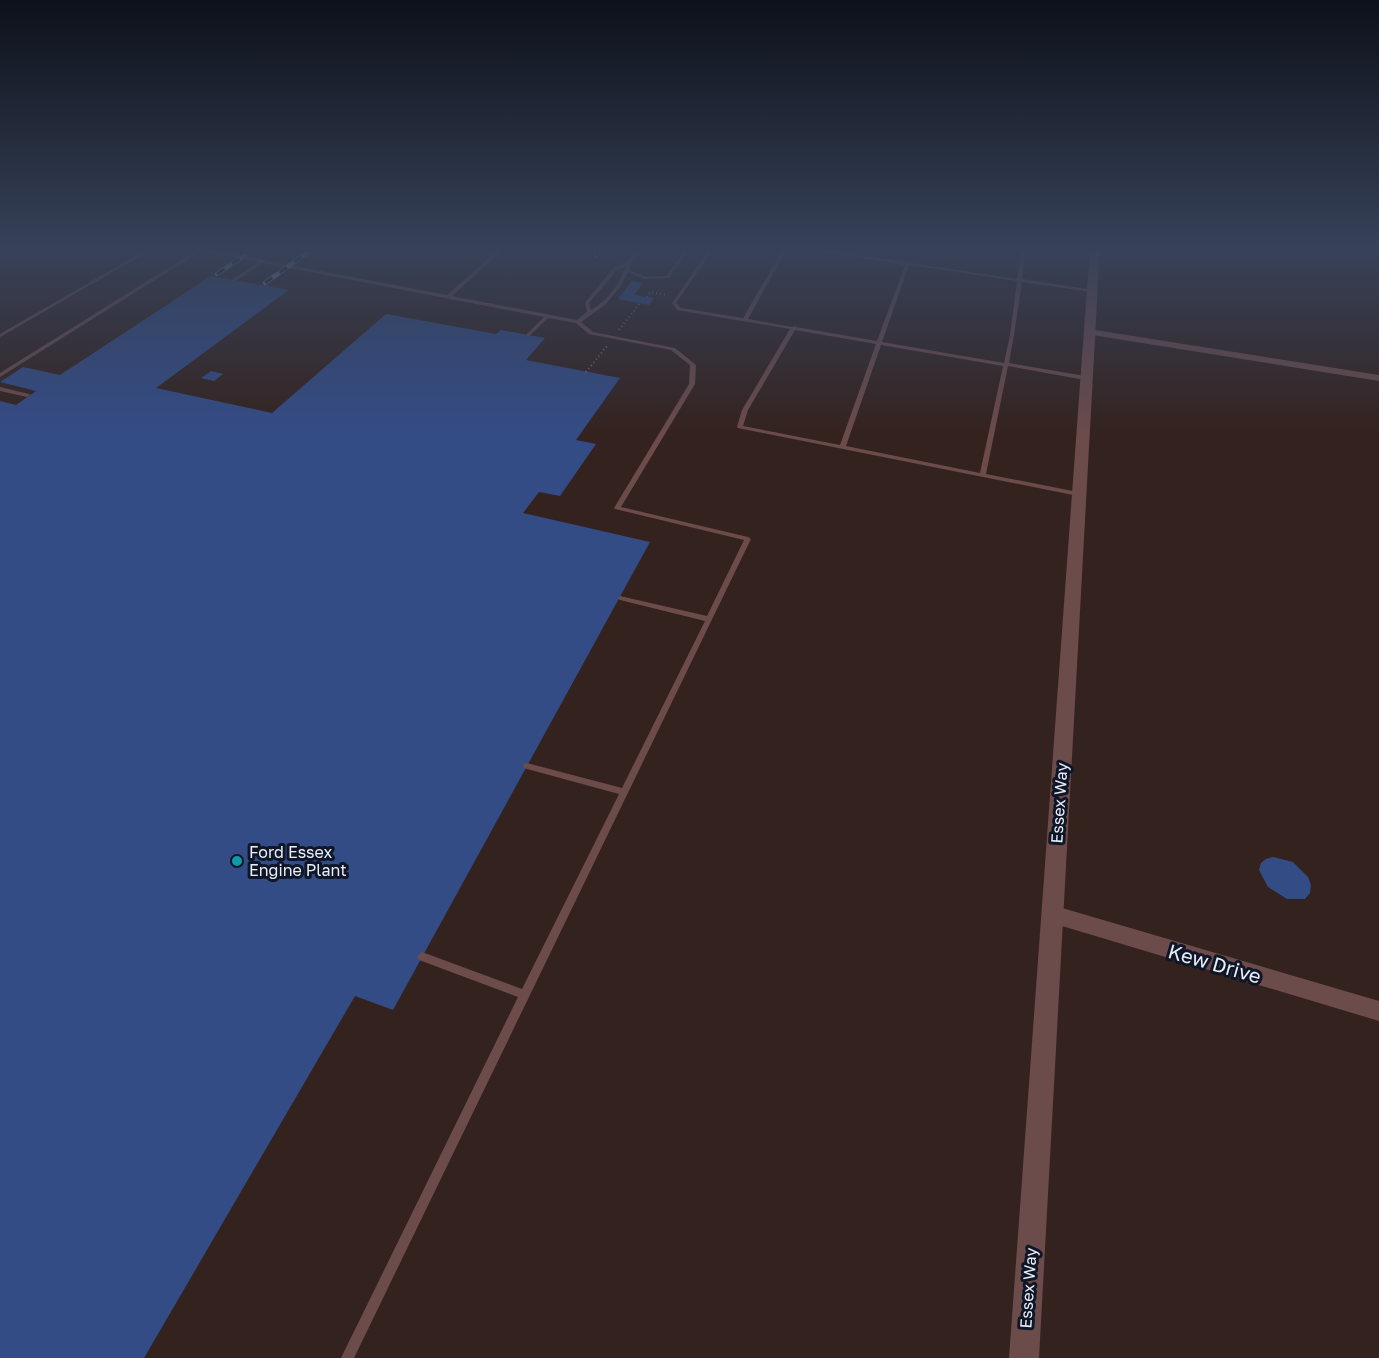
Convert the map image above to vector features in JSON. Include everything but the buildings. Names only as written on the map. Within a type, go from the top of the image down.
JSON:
[{"type":"street","name":"Essex Way","points":[[1024,1358],[1090,310]]},
{"type":"street","points":[[1089,332],[1379,378]]},
{"type":"street","name":"Kew Drive","points":[[1052,914],[1379,1011]]},
{"type":"lane","points":[[0,336],[44,310]]},
{"type":"lane","points":[[1,374],[102,310]]},
{"type":"lane","points":[[347,1358],[748,539],[616,508],[692,384],[693,365],[673,349],[591,333],[578,322],[518,310]]},
{"type":"lane","points":[[687,310],[1085,378]]},
{"type":"lane","points":[[745,320],[750,310]]},
{"type":"lane","points":[[843,446],[891,310]]},
{"type":"lane","points":[[983,475],[1015,310]]},
{"type":"lane","points":[[578,322],[589,311]]},
{"type":"lane","points":[[529,335],[547,316]]},
{"type":"lane","points":[[794,327],[745,410],[740,427],[1078,494]]},
{"type":"lane","points":[[1,374],[11,375]]},
{"type":"lane","points":[[0,389],[27,395]]},
{"type":"lane","points":[[620,598],[709,619]]},
{"type":"lane","points":[[527,766],[625,792]]},
{"type":"lane","points":[[422,957],[525,996]]},
{"type":"path","points":[[617,333],[634,310]]},
{"type":"path","points":[[586,372],[610,342]]},
{"type":"shaded area","points":[[0,310],[1379,310],[1379,1358],[0,1358]]},
{"type":"place","name":"Ford Essex Engine Plant","points":[[237,861]]}]
